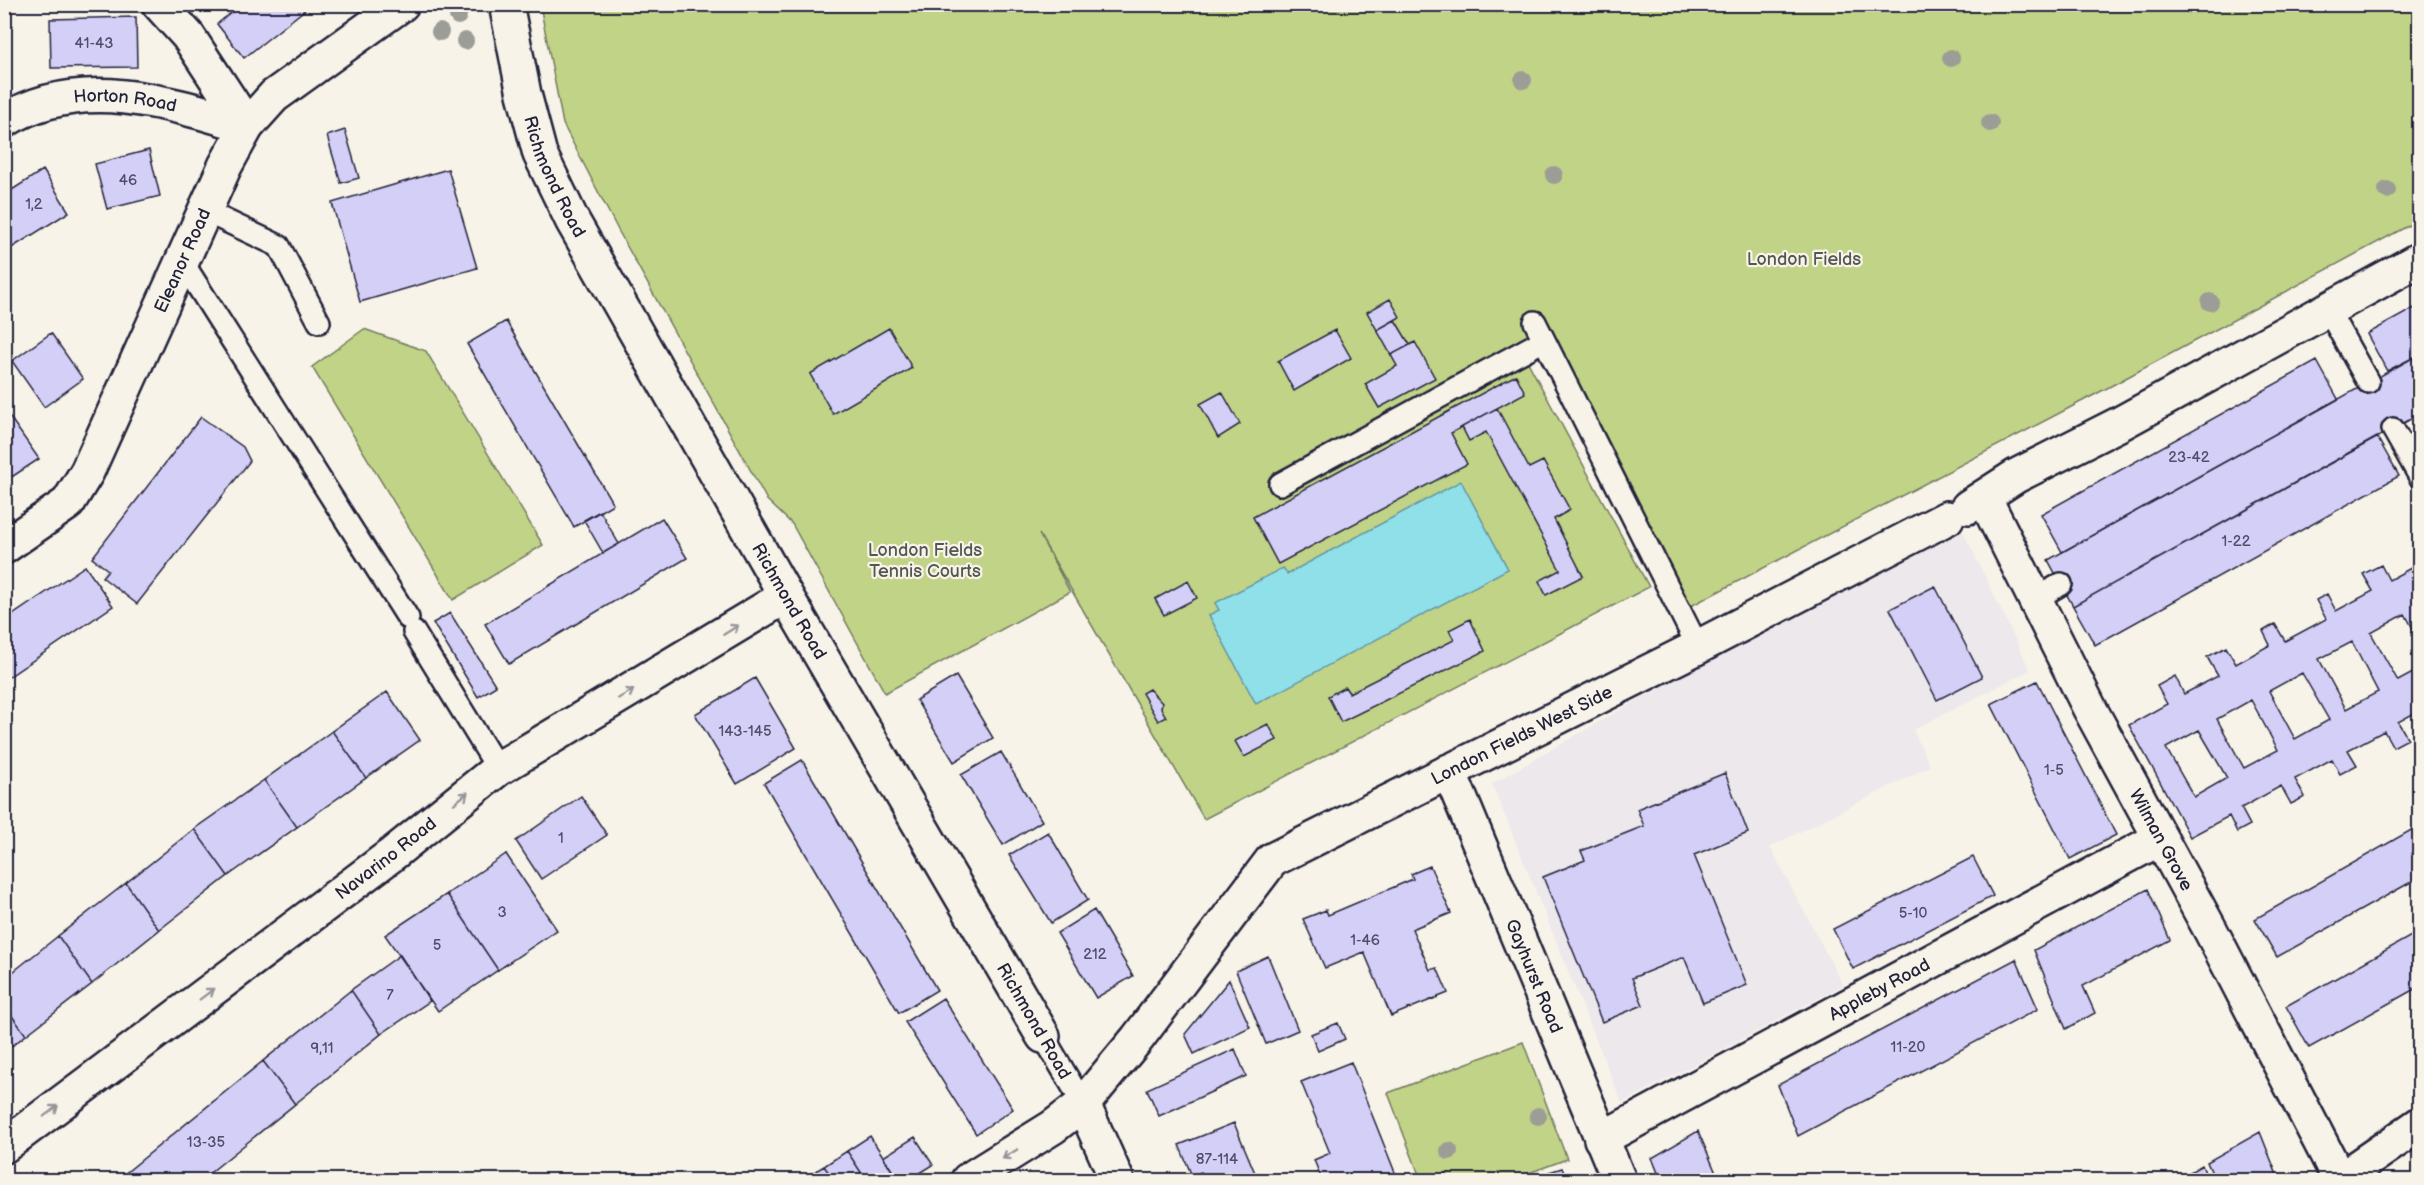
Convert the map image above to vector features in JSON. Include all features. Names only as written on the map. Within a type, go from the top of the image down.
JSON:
[{"type":"street","points":[[159,4],[188,36],[247,126]]},
{"type":"street","name":"Eleanor Road","points":[[4,547],[68,503],[87,472],[225,166],[247,126],[274,96],[402,4]]},
{"type":"street","name":"Richmond Road","points":[[506,4],[524,94],[540,154],[573,220],[786,596],[1043,1036]]},
{"type":"street","name":"Horton Road","points":[[4,121],[23,109],[58,99],[103,94],[176,104],[247,126]]},
{"type":"street","name":"London Fields West Side","points":[[968,1180],[1068,1117],[1083,1104],[1137,1039],[1272,860],[1698,647],[1966,507],[2420,259]]},
{"type":"street","name":"Wilman Grove","points":[[1966,507],[2048,592],[2159,839],[2211,931],[2339,1180]]},
{"type":"street","name":"Navarino Road","points":[[4,1146],[390,856],[498,769],[786,596]]},
{"type":"street","name":"Gayhurst Road","points":[[1449,771],[1619,1180]]},
{"type":"street","name":"Appleby Road","points":[[1601,1138],[2159,839]]},
{"type":"street","name":"Richmond Road","points":[[1083,1104],[1116,1180]]},
{"type":"street","points":[[2339,1180],[2420,1124]]},
{"type":"lane","points":[[205,211],[279,246],[319,322]]},
{"type":"lane","points":[[183,263],[411,625],[498,769]]},
{"type":"lane","points":[[2328,310],[2368,382]]},
{"type":"lane","points":[[1280,484],[1539,331],[1698,647]]},
{"type":"lane","points":[[2393,429],[2420,477]]},
{"type":"lane","name":"Richmond Road","points":[[1043,1036],[1083,1104]]},
{"type":"shaded area","points":[[1960,525],[2030,670],[1913,730],[1930,766],[1770,847],[1843,985],[1622,1103],[1492,784],[1665,684]]},
{"type":"green space","name":"London Fields","points":[[540,5],[2419,5],[2419,220],[2096,394],[1689,607],[1554,334],[1502,363],[1523,353],[1649,587],[1204,819],[1039,534],[1070,592],[885,693],[792,524],[767,500],[618,230],[563,124]]},
{"type":"green space","points":[[364,329],[426,351],[543,545],[453,600],[312,367]]},
{"type":"green space","points":[[1523,1042],[1567,1159],[1510,1180],[1421,1180],[1388,1093]]},
{"type":"water","points":[[1461,481],[1508,569],[1256,704],[1209,615],[1219,610],[1215,603],[1283,568],[1287,574]]},
{"type":"building","points":[[242,4],[312,4],[244,58],[217,24]]},
{"type":"building","points":[[136,17],[137,67],[51,68],[50,19]]},
{"type":"building","points":[[345,130],[359,178],[341,183],[327,136]]},
{"type":"building","points":[[149,150],[160,196],[107,209],[95,164]]},
{"type":"building","points":[[448,169],[477,268],[360,302],[332,203]]},
{"type":"building","points":[[43,170],[69,212],[10,249],[4,240],[4,195]]},
{"type":"building","points":[[1390,299],[1400,317],[1377,330],[1367,312]]},
{"type":"building","points":[[2420,305],[2420,354],[2387,371],[2367,334]]},
{"type":"building","points":[[1395,320],[1410,345],[1391,355],[1377,330]]},
{"type":"building","points":[[506,321],[613,504],[574,527],[467,344]]},
{"type":"building","points":[[889,328],[912,368],[833,414],[810,374]]},
{"type":"building","points":[[1335,330],[1351,358],[1294,391],[1278,361]]},
{"type":"building","points":[[51,333],[83,379],[44,407],[12,361]]},
{"type":"building","points":[[1415,342],[1435,378],[1379,408],[1365,384],[1397,366],[1391,355]]},
{"type":"building","points":[[2420,354],[2420,414],[2073,606],[2048,560]]},
{"type":"building","points":[[2317,361],[2338,399],[2062,552],[2041,514]]},
{"type":"building","points":[[1516,375],[1525,393],[1451,433],[1467,464],[1278,564],[1253,517]]},
{"type":"building","points":[[1222,392],[1240,424],[1218,438],[1200,404]]},
{"type":"building","points":[[1497,408],[1529,468],[1543,461],[1570,510],[1554,519],[1583,576],[1546,595],[1539,581],[1560,570],[1486,432],[1469,441],[1462,427]]},
{"type":"building","points":[[9,416],[39,459],[4,482],[4,419]]},
{"type":"building","points":[[201,417],[243,447],[250,461],[137,604],[102,577],[108,570],[92,558]]},
{"type":"building","points":[[2377,437],[2399,476],[2095,645],[2073,606]]},
{"type":"building","points":[[600,511],[619,544],[603,553],[584,520]]},
{"type":"building","points":[[662,518],[687,558],[509,664],[485,624]]},
{"type":"building","points":[[2420,563],[2420,641],[2405,614],[2371,633],[2398,681],[2420,669],[2420,710],[2398,722],[2408,739],[2393,747],[2384,731],[2348,750],[2357,765],[2340,774],[2332,759],[2295,779],[2305,797],[2291,804],[2281,786],[2241,808],[2250,825],[2237,832],[2229,816],[2190,837],[2129,725],[2167,704],[2157,686],[2175,676],[2184,694],[2218,676],[2207,657],[2226,647],[2236,664],[2270,645],[2263,631],[2275,624],[2285,641],[2326,619],[2316,600],[2327,594],[2336,611],[2373,591],[2363,574],[2381,565],[2389,580]],"holes":[[[2352,642],[2378,692],[2346,709],[2319,659]],[[2302,673],[2329,720],[2295,739],[2269,691]],[[2251,700],[2278,750],[2244,768],[2217,719]],[[2199,730],[2227,778],[2194,797],[2166,748]]]},
{"type":"building","points":[[85,566],[113,606],[4,680],[4,621]]},
{"type":"building","points":[[1188,581],[1197,598],[1164,615],[1155,599]]},
{"type":"building","points":[[1935,586],[1982,677],[1937,700],[1890,609]]},
{"type":"building","points":[[450,613],[496,686],[478,697],[433,623]]},
{"type":"building","points":[[1470,619],[1485,651],[1341,722],[1328,696],[1345,687],[1349,693],[1454,640],[1449,630]]},
{"type":"building","points":[[956,676],[993,738],[954,762],[916,700]]},
{"type":"building","points":[[755,678],[796,748],[737,784],[695,714]]},
{"type":"building","points":[[2037,681],[2116,835],[2070,859],[1991,704]]},
{"type":"building","points":[[1149,689],[1162,703],[1161,708],[1166,717],[1158,721],[1142,693]]},
{"type":"building","points":[[387,692],[420,740],[366,778],[332,731]]},
{"type":"building","points":[[1268,724],[1277,740],[1244,757],[1235,741]]},
{"type":"building","points":[[332,731],[366,778],[297,827],[264,780]]},
{"type":"building","points":[[1001,752],[1042,821],[1003,845],[961,775]]},
{"type":"building","points":[[802,760],[937,990],[899,1013],[764,783]]},
{"type":"building","points":[[1725,773],[1748,833],[1694,855],[1747,985],[1703,1003],[1684,957],[1632,978],[1643,1005],[1602,1022],[1543,877],[1585,860],[1581,851],[1644,826],[1637,809]]},
{"type":"building","points":[[264,780],[297,827],[228,876],[194,829]]},
{"type":"building","points":[[581,796],[607,835],[541,879],[516,841]]},
{"type":"building","points":[[2420,825],[2420,877],[2277,957],[2255,919]]},
{"type":"building","points":[[194,829],[228,876],[159,930],[126,883]]},
{"type":"building","points":[[1048,832],[1088,900],[1051,923],[1009,855]]},
{"type":"building","points":[[506,854],[557,930],[498,970],[447,894]]},
{"type":"building","points":[[1973,857],[1993,896],[1853,969],[1833,929]]},
{"type":"building","points":[[1430,866],[1451,913],[1412,929],[1430,970],[1437,968],[1448,993],[1391,1016],[1364,952],[1325,968],[1303,919],[1326,910],[1328,915],[1413,879],[1411,874]]},
{"type":"building","points":[[126,883],[159,930],[92,984],[58,936]]},
{"type":"building","points":[[2148,889],[2170,940],[2083,986],[2095,1013],[2066,1029],[2034,950]]},
{"type":"building","points":[[447,894],[498,970],[438,1011],[385,935]]},
{"type":"building","points":[[1094,910],[1133,976],[1096,998],[1057,933]]},
{"type":"building","points":[[2420,931],[2420,986],[2309,1048],[2286,1006]]},
{"type":"building","points":[[58,936],[92,984],[26,1035],[4,1005],[4,979]]},
{"type":"building","points":[[400,955],[430,1001],[381,1034],[351,990]]},
{"type":"building","points":[[1268,956],[1298,1030],[1266,1044],[1236,971]]},
{"type":"building","points":[[2016,959],[2038,1009],[1798,1136],[1778,1085]]},
{"type":"building","points":[[1229,980],[1250,1027],[1194,1054],[1185,1034]]},
{"type":"building","points":[[351,990],[381,1034],[295,1104],[263,1061]]},
{"type":"building","points":[[943,998],[1013,1109],[976,1134],[905,1022]]},
{"type":"building","points":[[4,1005],[26,1035],[4,1052]]},
{"type":"building","points":[[1338,1023],[1345,1039],[1318,1051],[1311,1034]]},
{"type":"building","points":[[1235,1049],[1246,1076],[1159,1116],[1147,1089]]},
{"type":"building","points":[[263,1061],[295,1104],[201,1180],[117,1180]]},
{"type":"building","points":[[1351,1062],[1398,1180],[1322,1180],[1314,1160],[1330,1153],[1301,1082]]},
{"type":"building","points":[[1234,1123],[1258,1180],[1205,1180],[1201,1172],[1192,1176],[1179,1145]]},
{"type":"building","points":[[1698,1131],[1719,1180],[1661,1180],[1652,1158]]},
{"type":"building","points":[[2260,1132],[2277,1175],[2268,1180],[2215,1180],[2207,1162]]},
{"type":"building","points":[[870,1136],[895,1175],[886,1180],[866,1180],[847,1151]]},
{"type":"building","points":[[915,1137],[933,1165],[909,1180],[898,1180],[883,1157]]},
{"type":"building","points":[[847,1151],[866,1180],[834,1180],[824,1166]]},
{"type":"building","points":[[2202,1165],[2208,1180],[2176,1180]]},
{"type":"building","points":[[824,1166],[834,1180],[801,1180]]},
{"type":"building","points":[[1562,1168],[1567,1180],[1543,1180],[1540,1175]]},
{"type":"park label","name":"London Fields Tennis Courts","points":[[925,560]]}]
